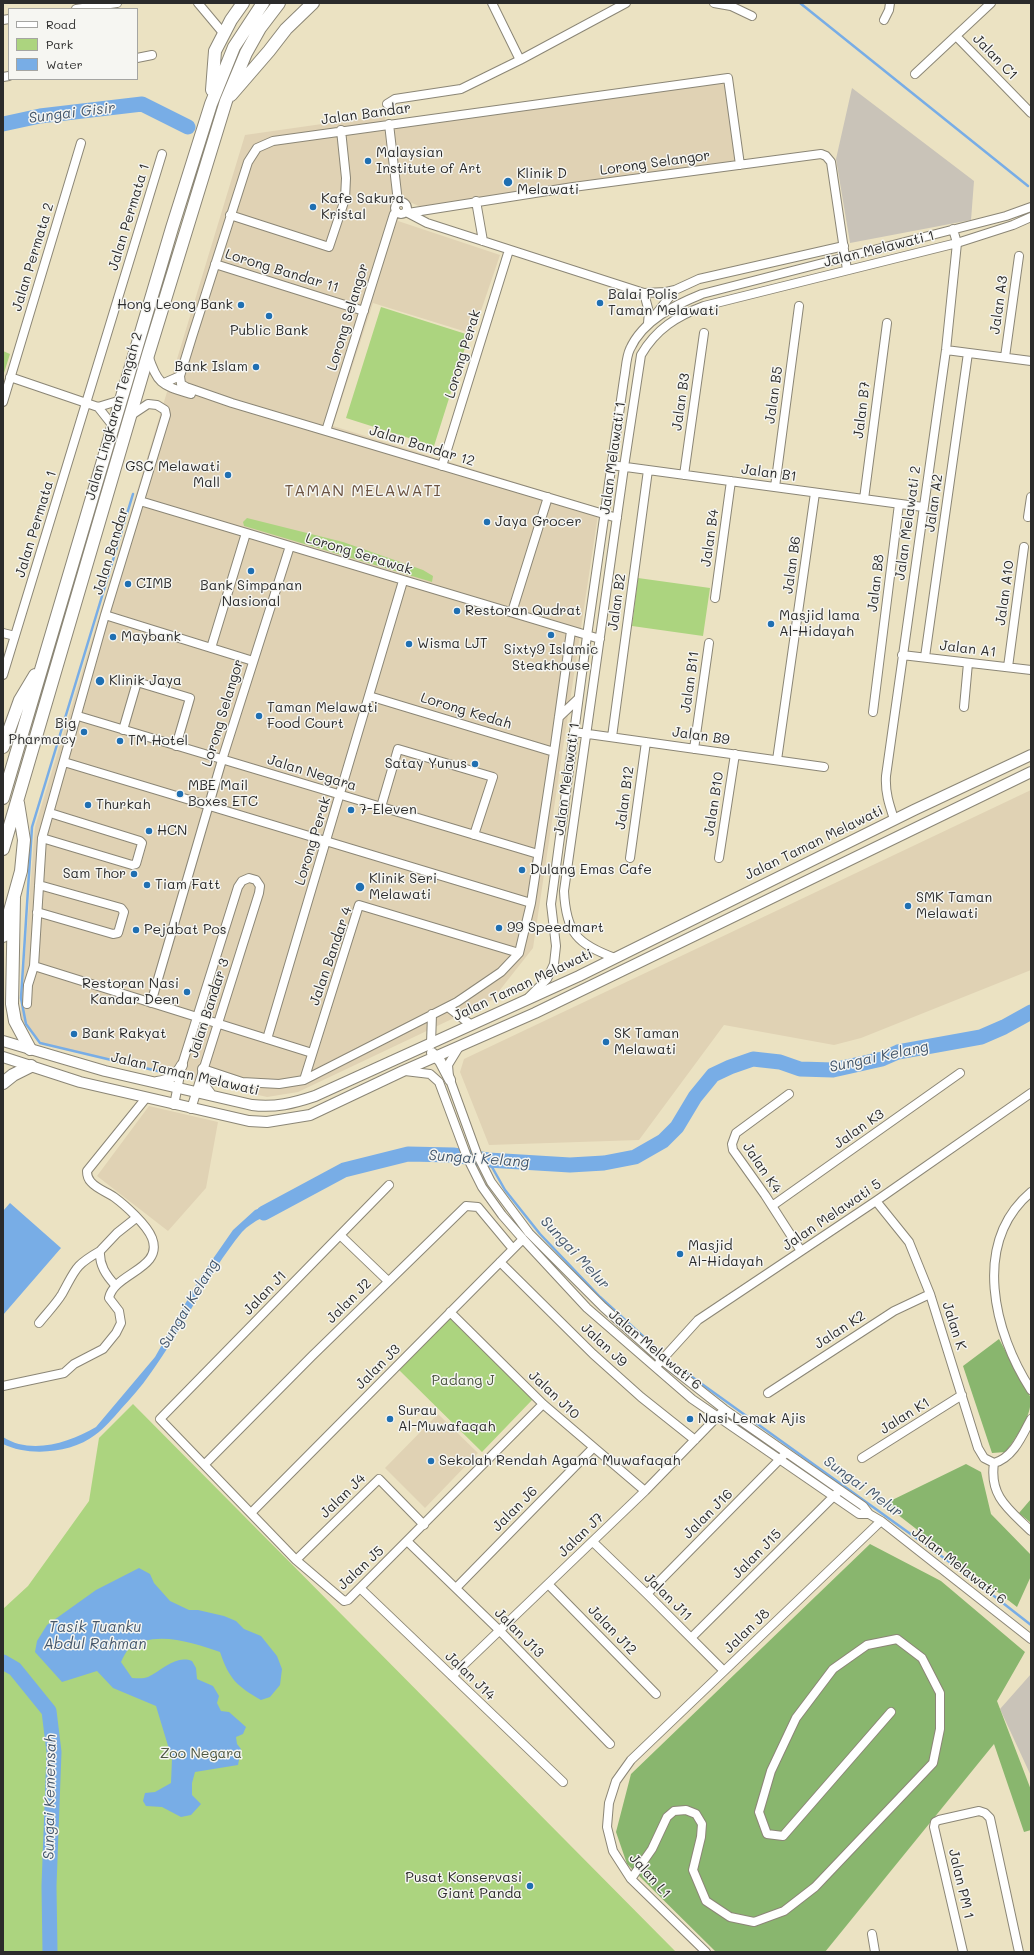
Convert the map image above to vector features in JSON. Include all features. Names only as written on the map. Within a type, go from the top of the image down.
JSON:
[{"type":"highway","points":[[211,104],[215,51],[243,3]]},
{"type":"highway","name":"Jalan Lingkaran Tengah 2","points":[[3,798],[172,228],[211,104],[234,47],[263,3]]},
{"type":"highway","name":"Jalan Lingkaran Tengah 2","points":[[3,849],[148,354],[226,101],[246,53],[260,28],[279,3]]},
{"type":"highway","points":[[226,101],[269,52],[286,29],[313,3]]},
{"type":"highway","points":[[3,746],[20,700],[45,657]]},
{"type":"highway","points":[[3,936],[21,871],[24,840],[17,800]]},
{"type":"highway","points":[[14,898],[12,1004],[15,1021],[30,1049]]},
{"type":"highway","points":[[3,1083],[13,1075],[31,1066]]},
{"type":"main road","name":"Jalan Taman Melawati","points":[[3,1041],[105,1071],[252,1105],[267,1107],[290,1104],[315,1096],[431,1044],[470,1024],[526,1000],[615,958],[894,819],[1031,755]]},
{"type":"main road","name":"Jalan Taman Melawati","points":[[3,1057],[80,1082],[174,1105],[253,1121],[267,1122],[310,1115],[403,1071],[552,1005],[1031,772]]},
{"type":"main road","points":[[417,1049],[425,1050],[437,1056],[450,1080]]},
{"type":"main road","points":[[153,1082],[165,1081],[176,1075],[182,1065]]},
{"type":"main road","points":[[203,1069],[205,1087],[211,1095]]},
{"type":"street","points":[[83,8],[117,3]]},
{"type":"street","points":[[492,3],[520,60]]},
{"type":"street","points":[[387,104],[395,99],[461,90],[626,3]]},
{"type":"street","points":[[714,3],[731,6],[752,16]]},
{"type":"street","points":[[884,20],[889,10],[890,3]]},
{"type":"street","points":[[915,74],[992,3]]},
{"type":"street","points":[[203,5],[224,34]]},
{"type":"street","name":"Jalan C1","points":[[956,36],[1031,113]]},
{"type":"street","points":[[138,58],[152,56]]},
{"type":"street","name":"Jalan Bandar","points":[[181,380],[214,264],[248,162],[257,148],[273,141],[340,130],[728,78],[740,164]]},
{"type":"street","name":"Lorong Selangor","points":[[389,124],[398,202],[395,206],[397,212]]},
{"type":"street","points":[[230,215],[329,247],[345,199],[346,178],[340,130]]},
{"type":"street","name":"Jalan Permata 2","points":[[3,402],[81,143]]},
{"type":"street","name":"Jalan Permata 1","points":[[3,675],[162,154]]},
{"type":"street","name":"Lorong Selangor","points":[[397,212],[400,214],[476,201],[821,154],[826,156],[831,162],[844,246]]},
{"type":"street","points":[[476,201],[483,241]]},
{"type":"street","name":"Lorong Selangor","points":[[398,202],[403,202],[406,204],[408,208],[407,213]]},
{"type":"street","name":"Jalan Melawati 1","points":[[526,1000],[547,979],[554,964],[556,946],[551,904],[586,636],[611,465],[630,350],[638,335],[648,325],[675,306],[702,294],[1006,216],[1031,206]]},
{"type":"street","name":"Lorong Selangor","points":[[326,431],[394,214],[397,212]]},
{"type":"street","name":"Lorong Selangor","points":[[407,213],[428,223],[644,293],[675,290]]},
{"type":"street","name":"Jalan Melawati 1","points":[[615,958],[592,950],[577,937],[568,919],[564,906],[564,891],[641,355],[657,332],[688,312],[704,306],[956,243],[1013,225],[1031,217]]},
{"type":"street","name":"Jalan Melawati 2","points":[[894,819],[886,795],[886,776],[946,350],[956,243],[953,229]]},
{"type":"street","points":[[648,325],[675,290],[699,279],[844,246],[847,270]]},
{"type":"street","name":"Lorong Perak","points":[[442,466],[509,250]]},
{"type":"street","name":"Jalan A3","points":[[1005,357],[1019,256]]},
{"type":"street","name":"Lorong Bandar 11","points":[[214,264],[364,310]]},
{"type":"street","points":[[750,268],[767,277]]},
{"type":"street","points":[[644,293],[650,312],[648,325]]},
{"type":"street","name":"Jalan B5","points":[[774,487],[799,306]]},
{"type":"street","name":"Jalan B7","points":[[864,499],[887,323]]},
{"type":"street","name":"Jalan B3","points":[[684,475],[704,333]]},
{"type":"street","points":[[946,350],[1031,361]]},
{"type":"street","name":"Jalan A2","points":[[925,657],[968,352]]},
{"type":"street","points":[[148,354],[156,378],[172,388],[214,401],[232,403]]},
{"type":"street","points":[[10,378],[98,407],[113,426]]},
{"type":"street","points":[[164,383],[181,380],[186,387],[232,403]]},
{"type":"street","points":[[98,407],[121,400]]},
{"type":"street","name":"Jalan Bandar 12","points":[[232,403],[617,518]]},
{"type":"street","name":"Jalan Bandar","points":[[27,1004],[28,985],[34,966],[42,838],[106,615],[166,415],[165,410],[157,405],[148,404],[130,416]]},
{"type":"street","name":"Jalan B1","points":[[611,465],[923,507]]},
{"type":"street","name":"Jalan B2","points":[[612,737],[648,470]]},
{"type":"street","name":"Jalan B4","points":[[715,598],[731,481]]},
{"type":"street","name":"Jalan B6","points":[[777,760],[815,493]]},
{"type":"street","points":[[1028,517],[1031,497]]},
{"type":"street","points":[[512,612],[548,498]]},
{"type":"street","name":"Lorong Serawak","points":[[140,501],[600,639]]},
{"type":"street","name":"Jalan B8","points":[[874,712],[899,504]]},
{"type":"street","points":[[211,648],[246,533]]},
{"type":"street","name":"Lorong Selangor","points":[[151,1003],[208,806],[290,546]]},
{"type":"street","name":"Jalan A10","points":[[1008,667],[1024,547]]},
{"type":"street","name":"Lorong Perak","points":[[267,1039],[403,581]]},
{"type":"street","points":[[106,615],[253,661]]},
{"type":"street","points":[[203,1069],[242,1082],[279,1084],[304,1080],[448,1006],[501,972],[519,952],[531,903],[571,631]]},
{"type":"street","points":[[3,633],[14,636]]},
{"type":"street","name":"Jalan B11","points":[[694,748],[709,643]]},
{"type":"street","name":"Jalan A1","points":[[902,655],[1031,670]]},
{"type":"street","points":[[964,707],[968,663]]},
{"type":"street","points":[[123,730],[137,682],[190,698],[176,746]]},
{"type":"street","name":"Lorong Kedah","points":[[369,696],[554,752]]},
{"type":"street","points":[[559,717],[578,699]]},
{"type":"street","name":"Jalan Negara","points":[[78,716],[538,854]]},
{"type":"street","name":"Jalan B9","points":[[574,732],[824,767]]},
{"type":"street","name":"Jalan B12","points":[[630,858],[646,742]]},
{"type":"street","points":[[381,807],[398,749],[493,777],[474,835]]},
{"type":"street","name":"Jalan B10","points":[[719,858],[735,754]]},
{"type":"street","points":[[64,762],[531,903]]},
{"type":"street","points":[[42,838],[132,865],[136,864],[142,843],[140,841],[50,813]]},
{"type":"street","name":"Jalan Bandar 3","points":[[174,1105],[179,1088],[182,1065],[238,887],[242,881],[248,878],[256,880],[260,886],[260,893],[219,1024],[203,1069],[192,1109]]},
{"type":"street","points":[[37,912],[112,934],[118,932],[124,912],[121,908],[39,884]]},
{"type":"street","name":"Jalan Bandar 4","points":[[304,1080],[359,905],[519,952]]},
{"type":"street","points":[[34,966],[312,1053]]},
{"type":"street","points":[[448,1006],[470,1024]]},
{"type":"street","points":[[431,1044],[432,1014]]},
{"type":"street","name":"Jalan Melawati 6","points":[[459,1047],[448,1065],[450,1080],[464,1120],[477,1154],[491,1182],[529,1233],[603,1307],[662,1360],[834,1496],[859,1514],[869,1514]]},
{"type":"street","name":"Jalan Melawati 6","points":[[403,1071],[430,1074],[439,1082],[467,1157],[482,1187],[502,1215],[587,1308],[637,1353],[656,1367],[692,1399],[718,1417],[841,1489],[863,1506],[869,1514],[881,1521],[1031,1639]]},
{"type":"street","name":"Jalan K3","points":[[772,1206],[960,1074]]},
{"type":"street","name":"Jalan Melawati 5","points":[[656,1367],[698,1320],[876,1201],[1031,1093]]},
{"type":"street","name":"Jalan K4","points":[[789,1094],[736,1133],[732,1144],[733,1150],[801,1251]]},
{"type":"street","points":[[3,1386],[64,1373],[74,1364],[103,1349],[116,1333],[121,1323],[119,1311],[109,1298],[115,1285],[140,1270],[149,1259],[154,1247],[152,1237],[136,1218],[115,1198],[92,1183],[88,1178],[87,1171],[146,1098]]},
{"type":"street","name":"Jalan J1","points":[[160,1420],[389,1184]]},
{"type":"street","points":[[1031,1192],[1019,1202],[1000,1235],[993,1269],[994,1289],[1009,1346],[1020,1372],[1031,1390]]},
{"type":"street","name":"Jalan K","points":[[876,1201],[909,1242],[930,1294],[981,1455],[994,1464]]},
{"type":"street","name":"Jalan J2","points":[[205,1464],[388,1281],[466,1206],[478,1207],[513,1249]]},
{"type":"street","points":[[39,1323],[62,1295],[75,1269],[83,1261],[100,1251],[108,1240],[136,1218]]},
{"type":"street","points":[[340,1234],[388,1281]]},
{"type":"street","name":"Jalan J3","points":[[251,1513],[523,1239]]},
{"type":"street","points":[[100,1251],[99,1261],[115,1285]]},
{"type":"street","name":"Jalan J9","points":[[500,1262],[593,1354],[641,1397],[696,1440]]},
{"type":"street","name":"Jalan K2","points":[[768,1393],[894,1311],[930,1294]]},
{"type":"street","name":"Jalan J10","points":[[450,1312],[543,1404],[645,1491]]},
{"type":"street","name":"Jalan K1","points":[[862,1458],[962,1395]]},
{"type":"street","name":"Jalan J5","points":[[160,1420],[205,1464],[296,1560],[344,1601],[348,1600],[408,1542],[543,1404]]},
{"type":"street","name":"Jalan J7","points":[[452,1676],[593,1542],[696,1440],[724,1410]]},
{"type":"street","points":[[1031,1419],[1010,1454],[1003,1461],[994,1464],[993,1484],[998,1498],[1031,1531]]},
{"type":"street","name":"Jalan J6","points":[[456,1588],[593,1448]]},
{"type":"street","name":"Jalan J16","points":[[647,1594],[783,1456]]},
{"type":"street","name":"Jalan J4","points":[[296,1560],[379,1479],[424,1525]]},
{"type":"street","name":"Jalan J15","points":[[691,1638],[841,1489]]},
{"type":"street","name":"Jalan J8","points":[[631,1760],[881,1521]]},
{"type":"street","name":"Jalan J13","points":[[408,1542],[456,1588],[610,1744]]},
{"type":"street","name":"Jalan J11","points":[[593,1542],[724,1672]]},
{"type":"street","name":"Jalan J12","points":[[549,1585],[656,1694]]},
{"type":"street","name":"Jalan J14","points":[[360,1588],[563,1782]]},
{"type":"street","points":[[632,1879],[652,1849],[667,1817],[674,1811],[686,1810],[696,1814],[702,1824],[701,1837],[693,1870],[706,1901],[730,1917],[754,1922],[784,1911],[815,1887],[933,1763],[940,1729],[940,1693],[922,1658],[896,1639],[867,1645],[832,1669],[796,1718],[771,1771],[759,1812],[767,1834],[784,1836],[891,1712]]},
{"type":"street","name":"Jalan L1","points":[[631,1760],[616,1781],[609,1803],[607,1827],[613,1851],[632,1879],[706,1952]]},
{"type":"street","name":"Jalan PM 1","points":[[964,1952],[934,1828],[935,1822],[938,1820],[979,1811],[985,1813],[990,1818],[1019,1952]]},
{"type":"street","points":[[872,1934],[875,1952]]},
{"type":"shaded area","points":[[725,81],[736,162],[423,208],[401,198],[392,127]]},
{"type":"shaded area","points":[[852,88],[974,181],[971,220],[850,243],[836,159]]},
{"type":"shaded area","points":[[385,115],[398,221],[500,255],[473,334],[373,303],[333,426],[599,508],[533,948],[492,1000],[298,1092],[267,1097],[43,1044],[20,1018],[35,827],[245,135]]},
{"type":"shaded area","name":"SMK Taman Melawati","points":[[1031,790],[1031,970],[861,1038],[834,1045],[724,1025],[639,1140],[489,1145],[460,1072],[464,1059]]},
{"type":"shaded area","points":[[149,1106],[218,1122],[206,1188],[168,1231],[97,1176]]},
{"type":"shaded area","name":"Sekolah Rendah Agama Muwafaqah","points":[[438,1414],[478,1453],[425,1508],[385,1468]]},
{"type":"shaded area","points":[[1031,1674],[1031,1776],[1000,1709]]},
{"type":"green space","points":[[381,307],[469,335],[434,446],[346,418]]},
{"type":"green space","points":[[3,351],[10,354],[3,376]]},
{"type":"green space","points":[[247,518],[343,542],[423,570],[433,576],[432,582],[244,526],[243,522]]},
{"type":"green space","points":[[638,578],[710,588],[703,636],[632,626]]},
{"type":"green space","name":"Padang J","points":[[449,1316],[533,1399],[482,1452],[398,1369]]},
{"type":"green space","points":[[999,1339],[1031,1398],[1029,1412],[1026,1419],[1019,1433],[1006,1452],[992,1453],[963,1366]]},
{"type":"green space","name":"Zoo Negara","points":[[133,1404],[676,1952],[3,1952],[3,1609],[28,1586],[89,1501],[99,1438]]},
{"type":"green space","points":[[966,1464],[981,1472],[991,1514],[1031,1555],[1031,1576],[1017,1607],[884,1504]]},
{"type":"green space","points":[[1031,1499],[1031,1523],[1019,1513]]},
{"type":"green space","points":[[870,1544],[941,1581],[1025,1652],[997,1701],[1031,1790],[1031,1830],[1024,1832],[994,1744],[825,1952],[716,1952],[627,1864],[616,1832],[631,1774]]},
{"type":"water","points":[[279,1201],[283,1206],[251,1224],[242,1232],[217,1266],[162,1357],[150,1374],[132,1397],[102,1429],[86,1441],[75,1446],[50,1451],[25,1451],[3,1444],[3,1437],[26,1445],[50,1445],[74,1438],[96,1427],[155,1357],[201,1276],[233,1230],[255,1210]]},
{"type":"water","points":[[10,1203],[61,1248],[3,1315],[3,1211]]},
{"type":"water","name":"Tasik Tuanku Abdul Rahman","points":[[139,1568],[150,1574],[154,1583],[170,1601],[189,1610],[198,1610],[224,1616],[236,1621],[244,1629],[261,1636],[277,1656],[282,1669],[280,1685],[270,1697],[261,1700],[235,1681],[227,1669],[220,1652],[186,1642],[162,1639],[139,1643],[127,1651],[121,1662],[132,1678],[148,1677],[169,1664],[180,1660],[192,1661],[196,1668],[197,1679],[213,1686],[219,1696],[217,1703],[221,1711],[229,1712],[246,1727],[243,1734],[236,1737],[237,1744],[241,1749],[238,1765],[195,1772],[192,1783],[192,1795],[201,1804],[191,1815],[181,1817],[162,1807],[146,1806],[143,1801],[145,1793],[155,1792],[171,1783],[172,1759],[156,1706],[113,1688],[97,1671],[62,1682],[35,1652],[37,1641],[47,1625],[96,1590]]},
{"type":"waterway","points":[[800,3],[1028,186]]},
{"type":"waterway","name":"Sungai Gisir","points":[[3,124],[40,116],[142,104],[188,127]]},
{"type":"waterway","points":[[133,494],[32,827],[21,998],[26,1024],[40,1043],[166,1073]]},
{"type":"waterway","name":"Sungai Kelang","points":[[264,1213],[344,1170],[408,1154],[453,1155],[488,1160],[570,1165],[604,1163],[635,1157],[663,1141],[677,1127],[695,1097],[713,1075],[730,1067],[753,1059],[780,1062],[800,1069],[833,1070],[882,1059],[898,1052],[981,1037],[1004,1027],[1031,1012]]},
{"type":"waterway","name":"Sungai Melur","points":[[488,1160],[505,1190],[540,1234],[600,1297],[658,1350]]},
{"type":"waterway","name":"Sungai Melur","points":[[681,1369],[962,1571],[1031,1625]]},
{"type":"waterway","name":"Sungai Kemensah","points":[[3,1662],[15,1669],[49,1711],[54,1752],[49,1886],[50,1952]]},
{"type":"place","name":"Malaysian Institute of Art","points":[[368,161]]},
{"type":"place","name":"Klinik D Melawati","points":[[508,182]]},
{"type":"place","name":"Kafe Sakura Kristal","points":[[313,207]]},
{"type":"place","name":"Balai Polis Taman Melawati","points":[[600,303]]},
{"type":"place","name":"Hong Leong Bank","points":[[241,305]]},
{"type":"place","name":"Public Bank","points":[[269,316]]},
{"type":"place","name":"Bank Islam","points":[[256,367]]},
{"type":"place","name":"GSC Melawati Mall","points":[[228,475]]},
{"type":"place","name":"Jaya Grocer","points":[[487,522]]},
{"type":"place","name":"Bank Simpanan Nasional","points":[[251,571]]},
{"type":"place","name":"CIMB","points":[[128,584]]},
{"type":"place","name":"Restoran Qudrat","points":[[457,611]]},
{"type":"place","name":"Masjid lama Al-Hidayah","points":[[771,624]]},
{"type":"place","name":"Sixty9 Islamic Steakhouse","points":[[551,635]]},
{"type":"place","name":"Maybank","points":[[113,637]]},
{"type":"place","name":"Wisma LJT","points":[[409,644]]},
{"type":"place","name":"Klinik Jaya","points":[[100,681]]},
{"type":"place","name":"Taman Melawati Food Court","points":[[259,716]]},
{"type":"place","name":"Big Pharmacy","points":[[84,732]]},
{"type":"place","name":"TM Hotel","points":[[120,741]]},
{"type":"place","name":"Satay Yunus","points":[[475,764]]},
{"type":"place","name":"MBE Mail Boxes ETC","points":[[180,794]]},
{"type":"place","name":"Thurkah","points":[[88,805]]},
{"type":"place","name":"7-Eleven","points":[[351,810]]},
{"type":"place","name":"HCN","points":[[149,831]]},
{"type":"place","name":"Dulang Emas Cafe","points":[[522,870]]},
{"type":"place","name":"Sam Thor","points":[[134,874]]},
{"type":"place","name":"Tiam Fatt","points":[[147,885]]},
{"type":"place","name":"Klinik Seri Melawati","points":[[360,887]]},
{"type":"place","name":"SMK Taman Melawati","points":[[908,906]]},
{"type":"place","name":"99 Speedmart","points":[[499,928]]},
{"type":"place","name":"Pejabat Pos","points":[[136,930]]},
{"type":"place","name":"Restoran Nasi Kandar Deen","points":[[187,992]]},
{"type":"place","name":"Bank Rakyat","points":[[74,1034]]},
{"type":"place","name":"SK Taman Melawati","points":[[606,1042]]},
{"type":"place","name":"Masjid Al-Hidayah","points":[[680,1254]]},
{"type":"place","name":"Surau Al-Muwafaqah","points":[[390,1419]]},
{"type":"place","name":"Nasi Lemak Ajis","points":[[690,1419]]},
{"type":"place","name":"Sekolah Rendah Agama Muwafaqah","points":[[431,1461]]},
{"type":"place","name":"Pusat Konservasi Giant Panda","points":[[530,1886]]},
{"type":"district","name":"TAMAN MELAWATI","points":[[363,491]]}]
